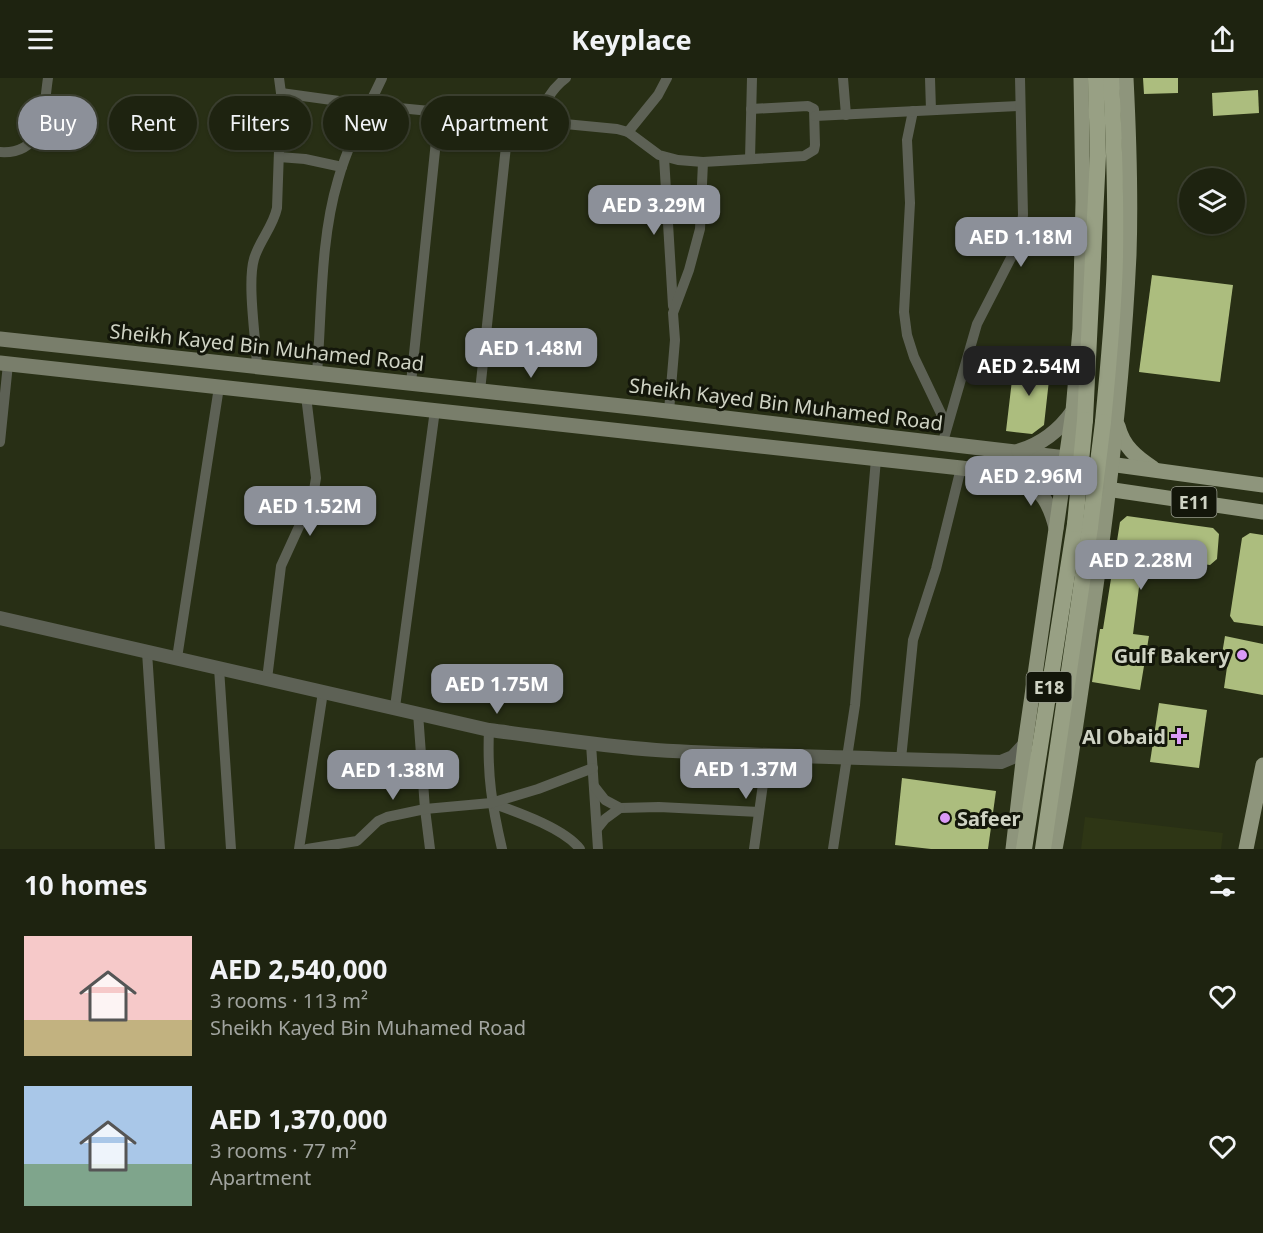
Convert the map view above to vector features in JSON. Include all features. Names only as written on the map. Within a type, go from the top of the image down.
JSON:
[{"type":"highway","name":"E18","points":[[1043,849],[1090,524],[1079,415],[1090,345],[1098,156],[1096,78]]},
{"type":"highway","name":"E18","points":[[1024,849],[1110,423],[1115,257],[1111,78]]},
{"type":"main road","points":[[1013,849],[1025,744],[1062,483],[1066,458],[1079,415],[1083,202],[1081,78]]},
{"type":"main road","points":[[1055,849],[1065,795],[1090,524],[1109,489],[1112,464],[1110,423],[1129,254],[1126,78]]},
{"type":"main road","name":"Sheikh Kayed Bin Muhamed Road","points":[[0,339],[669,411],[1066,458]]},
{"type":"main road","points":[[4,364],[961,468],[1062,483]]},
{"type":"main road","points":[[353,401],[354,378]]},
{"type":"main road","points":[[1014,452],[1035,445],[1079,415]]},
{"type":"main road","points":[[1110,423],[1137,458],[1158,471]]},
{"type":"main road","name":"E11","points":[[1066,458],[1263,484]]},
{"type":"main road","points":[[1230,480],[1263,473]]},
{"type":"main road","points":[[1016,477],[1026,481],[1043,496],[1056,528]]},
{"type":"main road","name":"E11","points":[[1062,483],[1263,512]]},
{"type":"main road","points":[[1090,524],[1124,501],[1145,495]]},
{"type":"main road","points":[[1245,509],[1263,520]]},
{"type":"main road","points":[[1246,849],[1263,765]]},
{"type":"street","points":[[0,152],[18,151],[34,139],[41,121],[48,78]]},
{"type":"street","points":[[257,366],[251,276],[258,246],[276,214],[281,93],[279,78]]},
{"type":"street","points":[[373,96],[382,78]]},
{"type":"street","points":[[549,96],[566,78]]},
{"type":"street","points":[[628,132],[658,94],[667,78]]},
{"type":"street","points":[[750,159],[752,78]]},
{"type":"street","points":[[843,78],[846,115]]},
{"type":"street","points":[[930,78],[932,110]]},
{"type":"street","points":[[942,445],[977,324],[1020,235],[1023,215],[1020,78]]},
{"type":"street","points":[[281,93],[323,99]]},
{"type":"street","points":[[569,124],[606,127],[628,132],[664,157],[703,162],[804,156],[814,150],[814,109],[808,106],[751,109]]},
{"type":"street","points":[[815,116],[1020,106]]},
{"type":"street","points":[[913,111],[908,140],[910,212],[904,312],[907,335],[915,357],[947,426]]},
{"type":"street","points":[[317,373],[330,216],[342,167],[349,150]]},
{"type":"street","points":[[411,383],[435,150]]},
{"type":"street","points":[[480,391],[506,150]]},
{"type":"street","points":[[664,157],[675,340],[669,411]]},
{"type":"street","points":[[279,158],[311,159],[342,167]]},
{"type":"street","points":[[674,313],[700,229],[703,162]]},
{"type":"street","points":[[0,442],[4,364]]},
{"type":"street","points":[[177,658],[219,387]]},
{"type":"street","points":[[267,679],[281,566],[313,496],[316,478],[306,396]]},
{"type":"street","points":[[395,707],[435,410]]},
{"type":"street","points":[[833,849],[855,705],[876,459]]},
{"type":"street","points":[[901,759],[913,640],[936,570],[961,468]]},
{"type":"street","points":[[0,618],[489,730],[591,744],[656,750],[767,755],[1001,762],[1012,757],[1025,744]]},
{"type":"street","points":[[147,652],[160,849]]},
{"type":"street","points":[[219,668],[231,849]]},
{"type":"street","points":[[299,849],[323,692]]},
{"type":"street","points":[[418,713],[424,809],[430,849]]},
{"type":"street","points":[[489,730],[491,803],[502,849]]},
{"type":"street","points":[[591,744],[598,849]]},
{"type":"street","points":[[754,849],[767,755]]},
{"type":"street","points":[[1001,762],[1021,779]]},
{"type":"street","points":[[307,849],[342,847],[357,841],[378,821],[387,817],[424,809],[491,803],[538,789],[593,768]]},
{"type":"street","points":[[594,786],[605,800],[620,808],[658,807],[759,812]]},
{"type":"street","points":[[491,803],[519,813],[566,836],[579,849]]},
{"type":"street","points":[[597,829],[605,819],[620,808]]},
{"type":"shaded area","points":[[1085,817],[1223,833],[1221,849],[1081,849]]},
{"type":"building","points":[[1143,78],[1178,78],[1178,93],[1144,94]]},
{"type":"building","points":[[1258,90],[1259,113],[1213,116],[1212,93]]},
{"type":"building","points":[[1152,275],[1233,285],[1220,382],[1139,372]]},
{"type":"building","points":[[1019,358],[1051,362],[1044,425],[1032,434],[1006,431],[1012,380],[1016,380]]},
{"type":"building","points":[[1127,516],[1213,528],[1219,534],[1217,559],[1210,565],[1143,556],[1133,634],[1149,636],[1140,690],[1092,682],[1120,522]]},
{"type":"building","points":[[1250,533],[1263,535],[1263,626],[1234,622],[1230,616],[1242,538]]},
{"type":"building","name":"Gulf Bakery","points":[[1225,636],[1263,644],[1263,695],[1224,688],[1227,667],[1220,666]]},
{"type":"building","name":"Al Obaid","points":[[1159,703],[1207,710],[1199,768],[1150,762]]},
{"type":"building","name":"Safeer","points":[[902,778],[996,791],[988,849],[931,849],[895,845]]},
{"type":"place","name":"Gulf Bakery","points":[[1242,655]]},
{"type":"place","name":"Al Obaid","points":[[1179,736]]},
{"type":"place","name":"Safeer","points":[[945,818]]}]
